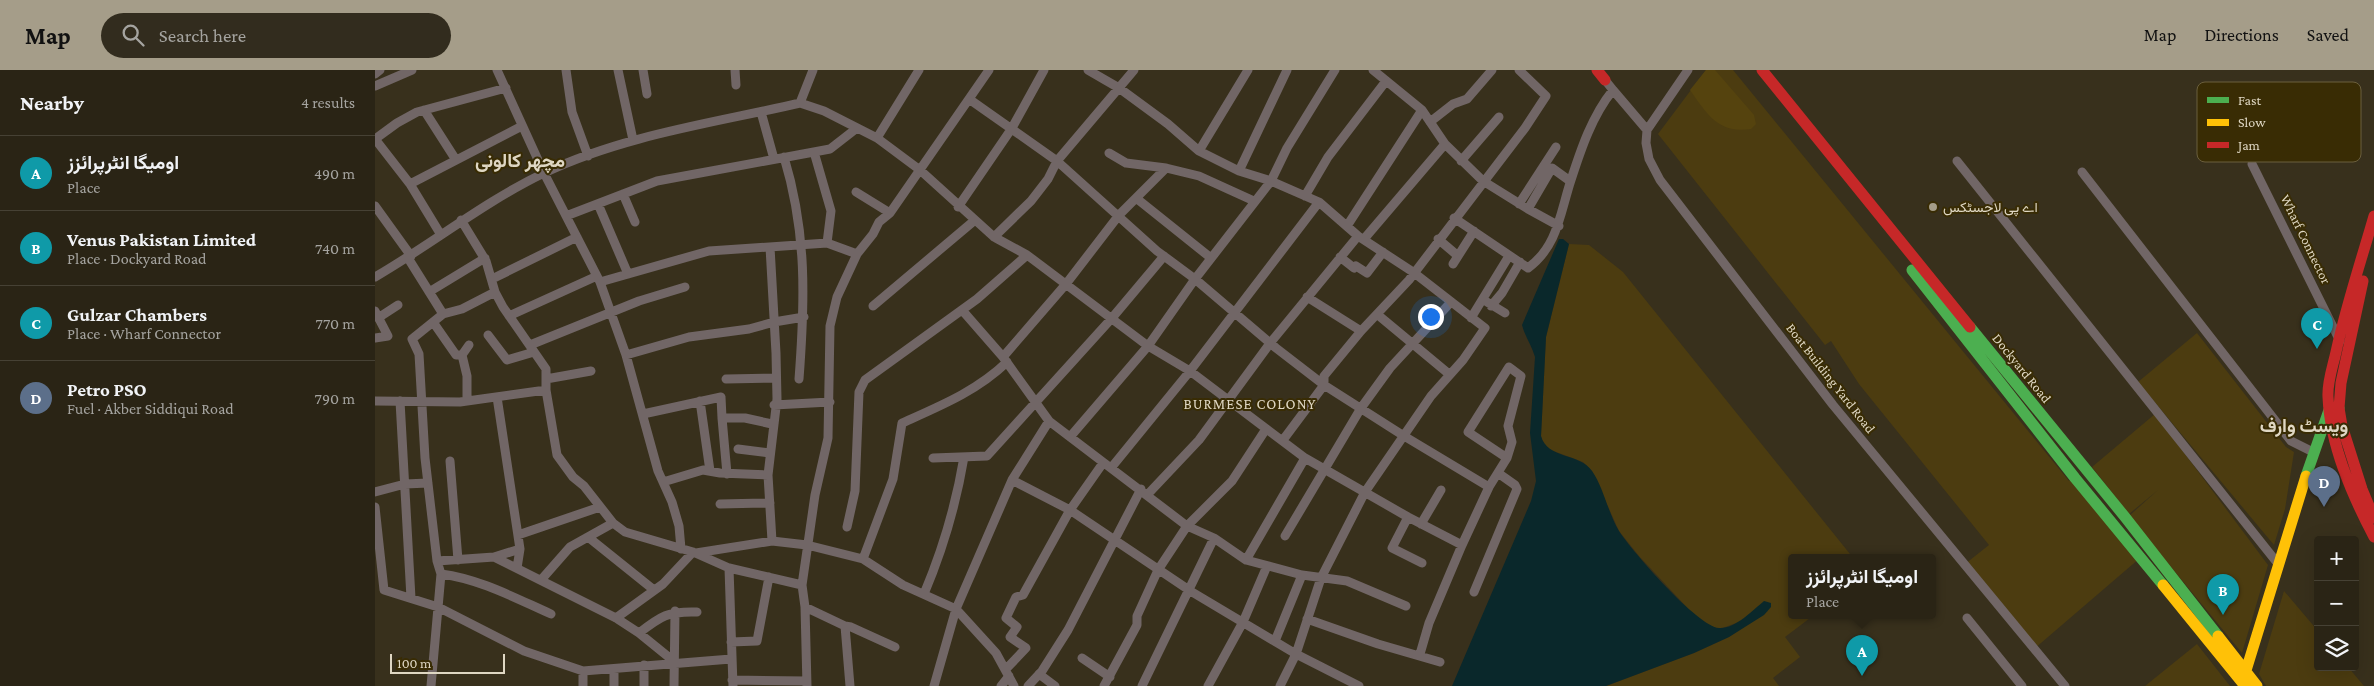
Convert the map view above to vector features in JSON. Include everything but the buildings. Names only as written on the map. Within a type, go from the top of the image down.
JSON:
[{"type":"street","points":[[375,74],[380,70]]},
{"type":"street","points":[[375,86],[412,70]]},
{"type":"street","points":[[497,70],[544,173],[599,279],[626,354],[650,446],[672,502],[679,526],[681,550]]},
{"type":"street","points":[[566,70],[572,112],[589,156]]},
{"type":"street","points":[[618,70],[633,140]]},
{"type":"street","points":[[643,70],[647,94]]},
{"type":"street","points":[[735,70],[736,85]]},
{"type":"street","points":[[800,103],[813,70]]},
{"type":"street","points":[[877,138],[919,70]]},
{"type":"street","points":[[729,568],[733,683],[807,683],[805,607],[802,585],[815,495],[829,438],[830,326],[837,297],[857,254],[873,234],[879,222],[890,213],[989,70]]},
{"type":"street","points":[[958,206],[1012,128],[1044,70]]},
{"type":"street","points":[[1088,70],[1119,88],[1168,124],[1199,151],[1239,171],[1271,181],[1319,202],[1361,237],[1413,272],[1485,328],[1463,360],[1431,396],[1365,492],[1321,578],[1296,654],[1280,686]]},
{"type":"street","points":[[994,237],[1031,201],[1048,179],[1057,161],[1133,70]]},
{"type":"street","points":[[1199,151],[1248,70]]},
{"type":"street","points":[[1239,171],[1282,77],[1287,70]]},
{"type":"street","points":[[1070,437],[1148,346],[1195,279],[1271,181],[1287,148],[1335,70]]},
{"type":"street","points":[[1373,70],[1421,110],[1445,144],[1483,181],[1559,226]]},
{"type":"street","points":[[1430,122],[1453,104],[1467,99],[1492,70]]},
{"type":"street","points":[[1283,440],[1324,385],[1325,376],[1361,331],[1409,280],[1454,218],[1525,128],[1546,96],[1519,70]]},
{"type":"street","points":[[1597,70],[1647,130],[1689,70]]},
{"type":"street","name":"Dockyard Road","points":[[1752,70],[1921,274]]},
{"type":"street","name":"Dockyard Road","points":[[1762,70],[1921,274],[2075,478],[2244,680],[2257,686]]},
{"type":"street","points":[[1305,196],[1328,157],[1386,81]]},
{"type":"street","points":[[441,235],[410,184],[376,144],[397,123],[424,110],[506,88]]},
{"type":"street","points":[[1454,218],[1528,268],[1538,261],[1547,250],[1559,226],[1571,181],[1595,117],[1613,90]]},
{"type":"street","points":[[969,99],[1057,161],[1164,256],[1235,311],[1324,385],[1489,487]]},
{"type":"street","points":[[375,277],[410,257],[461,220],[544,173],[633,140],[800,103],[824,111],[877,138],[920,170],[994,237],[1027,255],[1148,346],[1190,371],[1305,458],[1408,517],[1462,545]]},
{"type":"street","points":[[424,110],[456,160]]},
{"type":"street","points":[[1347,226],[1421,110]]},
{"type":"street","points":[[761,112],[774,159]]},
{"type":"street","points":[[1461,161],[1499,117]]},
{"type":"street","points":[[410,184],[522,126]]},
{"type":"street","points":[[566,216],[657,181],[830,148],[857,128]]},
{"type":"street","name":"Boat Building Yard Road","points":[[1647,130],[1646,143],[1649,159],[1660,180],[1833,405],[2065,686]]},
{"type":"street","points":[[1028,686],[1039,674],[1068,630],[1115,538],[1144,491],[1199,440],[1271,342],[1340,257],[1361,237],[1445,144]]},
{"type":"street","points":[[1519,204],[1556,147]]},
{"type":"street","points":[[814,152],[831,211],[827,243]]},
{"type":"street","points":[[1109,153],[1126,163],[1166,168],[1199,176],[1254,201]]},
{"type":"street","points":[[784,157],[794,192],[803,245],[804,317],[799,379]]},
{"type":"street","points":[[1957,160],[2279,565]]},
{"type":"street","name":"Wharf Connector","points":[[2252,164],[2347,354]]},
{"type":"street","points":[[863,559],[893,479],[902,423],[957,398],[994,374],[1119,215],[1166,168]]},
{"type":"street","points":[[1528,209],[1552,168],[1571,181]]},
{"type":"street","points":[[2082,172],[2291,441],[2313,452]]},
{"type":"street","points":[[856,192],[890,213]]},
{"type":"street","points":[[623,194],[635,222]]},
{"type":"street","points":[[1136,198],[1211,258]]},
{"type":"street","points":[[1001,686],[1026,648],[1010,637],[1017,627],[1006,618],[1016,597],[1023,596],[1071,510],[1107,465],[1190,371],[1319,202]]},
{"type":"street","points":[[598,204],[628,274]]},
{"type":"street","points":[[375,206],[410,257],[443,314]]},
{"type":"street","points":[[2374,216],[2339,338],[2334,409],[2343,463],[2358,506],[2374,537]]},
{"type":"street","points":[[461,220],[485,258],[495,292],[509,316],[546,369],[546,390],[557,455],[573,477],[584,486],[613,523],[625,532],[694,553],[729,568],[802,585]]},
{"type":"street","points":[[873,306],[975,220]]},
{"type":"street","points":[[1453,264],[1474,232]]},
{"type":"street","points":[[492,280],[577,237]]},
{"type":"street","points":[[1438,239],[1458,256]]},
{"type":"street","points":[[2374,242],[2359,295],[2347,354],[2328,396],[2342,426],[2362,489],[2374,518]]},
{"type":"street","points":[[509,316],[599,279],[628,274],[709,252],[827,243],[857,254]]},
{"type":"street","points":[[770,247],[777,399],[774,405],[768,475],[772,541]]},
{"type":"street","points":[[1340,257],[1354,268],[1356,266],[1367,273],[1383,252]]},
{"type":"street","points":[[847,526],[855,491],[859,392],[865,380],[962,310],[1027,255]]},
{"type":"street","points":[[933,458],[987,456],[1035,400],[1113,318],[1164,256]]},
{"type":"street","points":[[1471,318],[1509,256]]},
{"type":"street","points":[[429,292],[485,258]]},
{"type":"street","points":[[1491,306],[1502,293],[1519,262]]},
{"type":"street","points":[[488,335],[507,360],[611,313],[685,287]]},
{"type":"street","points":[[431,686],[441,574],[437,561],[428,483],[419,354],[412,339],[443,314],[462,308],[495,292]]},
{"type":"street","points":[[1307,297],[1361,331]]},
{"type":"street","points":[[1483,299],[1491,306],[1505,313]]},
{"type":"street","points":[[1285,536],[1323,469],[1361,408],[1390,368],[1451,302]]},
{"type":"street","points":[[375,338],[388,336],[377,314],[398,305]]},
{"type":"street","points":[[962,310],[1005,359],[1049,421],[1144,491],[1187,526],[1214,538],[1246,560],[1302,575],[1347,581],[1406,606]]},
{"type":"street","points":[[1378,315],[1449,374]]},
{"type":"street","points":[[626,354],[689,337],[749,329],[774,322],[804,317]]},
{"type":"street","points":[[433,322],[456,355],[462,355]]},
{"type":"street","points":[[467,401],[467,376],[462,355],[469,345]]},
{"type":"street","points":[[1420,654],[1429,624],[1462,545],[1489,487],[1507,458],[1512,442],[1508,426],[1521,376],[1509,367],[1468,432],[1507,458]]},
{"type":"street","points":[[546,379],[591,371]]},
{"type":"street","points":[[727,379],[776,378]]},
{"type":"street","points":[[375,401],[467,401],[546,390]]},
{"type":"street","points":[[497,397],[520,548],[517,568]]},
{"type":"street","points":[[643,414],[721,397],[727,474]]},
{"type":"street","points":[[400,401],[411,598]]},
{"type":"street","points":[[700,401],[710,471]]},
{"type":"street","points":[[774,405],[830,402]]},
{"type":"street","points":[[2244,680],[2313,452],[2334,409]]},
{"type":"street","points":[[723,418],[745,418],[772,424]]},
{"type":"street","points":[[935,686],[956,609],[1012,480],[1049,421]]},
{"type":"street","points":[[1104,686],[1137,626],[1137,616],[1158,570],[1187,526],[1231,481],[1266,430]]},
{"type":"street","points":[[738,449],[770,453]]},
{"type":"street","points":[[924,594],[943,550],[958,494],[964,457]]},
{"type":"street","points":[[1246,560],[1305,458]]},
{"type":"street","points":[[450,461],[458,560]]},
{"type":"street","points":[[663,482],[697,470],[727,474],[768,475]]},
{"type":"street","points":[[1474,592],[1517,489],[1515,485],[1498,473]]},
{"type":"street","points":[[1012,480],[1071,510],[1188,589],[1343,682],[1359,686]]},
{"type":"street","points":[[375,492],[405,484],[428,483]]},
{"type":"street","points":[[1421,524],[1441,490]]},
{"type":"street","points":[[720,504],[770,503]]},
{"type":"street","points":[[375,507],[379,581],[384,590],[438,607],[524,651],[583,671],[731,659]]},
{"type":"street","points":[[518,535],[600,507]]},
{"type":"street","points":[[1408,517],[1392,548],[1422,563]]},
{"type":"street","points":[[541,580],[570,546],[613,523]]},
{"type":"street","points":[[588,537],[654,590]]},
{"type":"street","points":[[1142,686],[1214,538]]},
{"type":"street","points":[[616,618],[663,584],[694,553],[772,541],[807,545],[863,559],[903,585],[956,609],[996,653],[1014,686]]},
{"type":"street","points":[[437,561],[494,557],[520,548]]},
{"type":"street","points":[[494,557],[616,618],[639,633],[676,664]]},
{"type":"street","points":[[1208,686],[1243,622],[1267,566]]},
{"type":"street","points":[[441,574],[454,576],[499,590],[551,614]]},
{"type":"street","points":[[1275,641],[1302,575]]},
{"type":"street","points":[[731,642],[757,641],[769,578]]},
{"type":"street","points":[[805,607],[895,647]]},
{"type":"street","points":[[639,633],[654,622],[675,611],[697,612]]},
{"type":"street","points":[[674,686],[676,664],[673,636],[675,611]]},
{"type":"street","points":[[1967,618],[2022,686]]},
{"type":"street","points":[[1307,619],[1379,644],[1420,654],[1440,662]]},
{"type":"street","points":[[845,626],[850,686]]},
{"type":"street","points":[[1082,658],[1110,677]]},
{"type":"street","points":[[644,665],[644,686]]},
{"type":"street","points":[[614,669],[614,686]]},
{"type":"street","points":[[583,671],[583,686]]},
{"type":"street","points":[[1039,674],[1055,686]]},
{"type":"shaded area","points":[[1706,70],[1733,70],[2069,481],[2075,478],[2140,558],[2034,649],[1965,564],[1989,545],[1859,384],[1831,341],[1825,345],[1658,134]]},
{"type":"shaded area","points":[[1706,70],[1715,70],[1754,115],[1756,124],[1751,129],[1740,130],[1722,125],[1702,107],[1690,90]]},
{"type":"shaded area","points":[[1569,244],[1589,245],[1623,272],[1850,554],[1788,554],[1788,619],[1809,619],[1785,637],[1800,657],[1773,678],[1779,686],[1606,686],[1694,653],[1729,637],[1768,611],[1720,629],[1710,627],[1695,616],[1639,556],[1619,531],[1592,471],[1583,462],[1548,449],[1543,444],[1541,436],[1546,337]]},
{"type":"shaded area","points":[[2197,333],[2286,447],[2294,452],[2285,509],[2274,545],[2138,382]]},
{"type":"shaded area","points":[[2155,414],[2268,565],[2242,653],[2129,516],[2158,490],[2129,514],[2092,467]]},
{"type":"shaded area","points":[[2284,591],[2314,626],[2314,671],[2351,671],[2364,686],[2266,686],[2259,674]]},
{"type":"shaded area","points":[[2197,644],[2230,686],[2145,686]]},
{"type":"water","points":[[1559,239],[1563,239],[1569,244],[1546,337],[1541,436],[1544,443],[1550,449],[1587,465],[1596,477],[1615,524],[1626,541],[1650,570],[1696,615],[1709,624],[1725,628],[1743,619],[1764,601],[1771,603],[1771,607],[1764,615],[1729,637],[1694,653],[1606,686],[1452,686],[1531,501],[1536,481],[1530,433],[1535,357],[1522,325]]},
{"type":"traffic: fast","points":[[1912,270],[2075,478],[2163,585]]},
{"type":"traffic: fast","points":[[1970,327],[2125,517],[2218,636]]},
{"type":"traffic: fast","points":[[2306,476],[2329,410],[2339,408]]},
{"type":"traffic: slow","points":[[2244,677],[2306,476]]},
{"type":"traffic: slow","points":[[2163,585],[2245,686]]},
{"type":"traffic: slow","points":[[2218,636],[2257,686]]},
{"type":"traffic: jam","points":[[1597,70],[1605,80]]},
{"type":"traffic: jam","points":[[1762,70],[1970,327]]},
{"type":"traffic: jam","points":[[2374,216],[2344,318],[2328,386],[2333,433],[2343,469],[2374,537]]},
{"type":"traffic: jam","points":[[2363,281],[2341,383],[2339,408],[2342,426],[2362,489],[2374,518]]},
{"type":"place","name":"اے پی لاجسٹکس","points":[[1933,207]]},
{"type":"place","name":"Gulzar Chambers","points":[[2317,349]]},
{"type":"place","name":"Petro PSO","points":[[2324,507]]},
{"type":"place","name":"Venus Pakistan Limited","points":[[2223,615]]},
{"type":"place","name":"اومیگا انٹرپرائزز","points":[[1862,676]]},
{"type":"district","name":"مچھر کالونی","points":[[520,160]]},
{"type":"district","name":"BURMESE COLONY","points":[[1250,404]]},
{"type":"district","name":"ویسٹ وارف","points":[[2304,425]]}]
